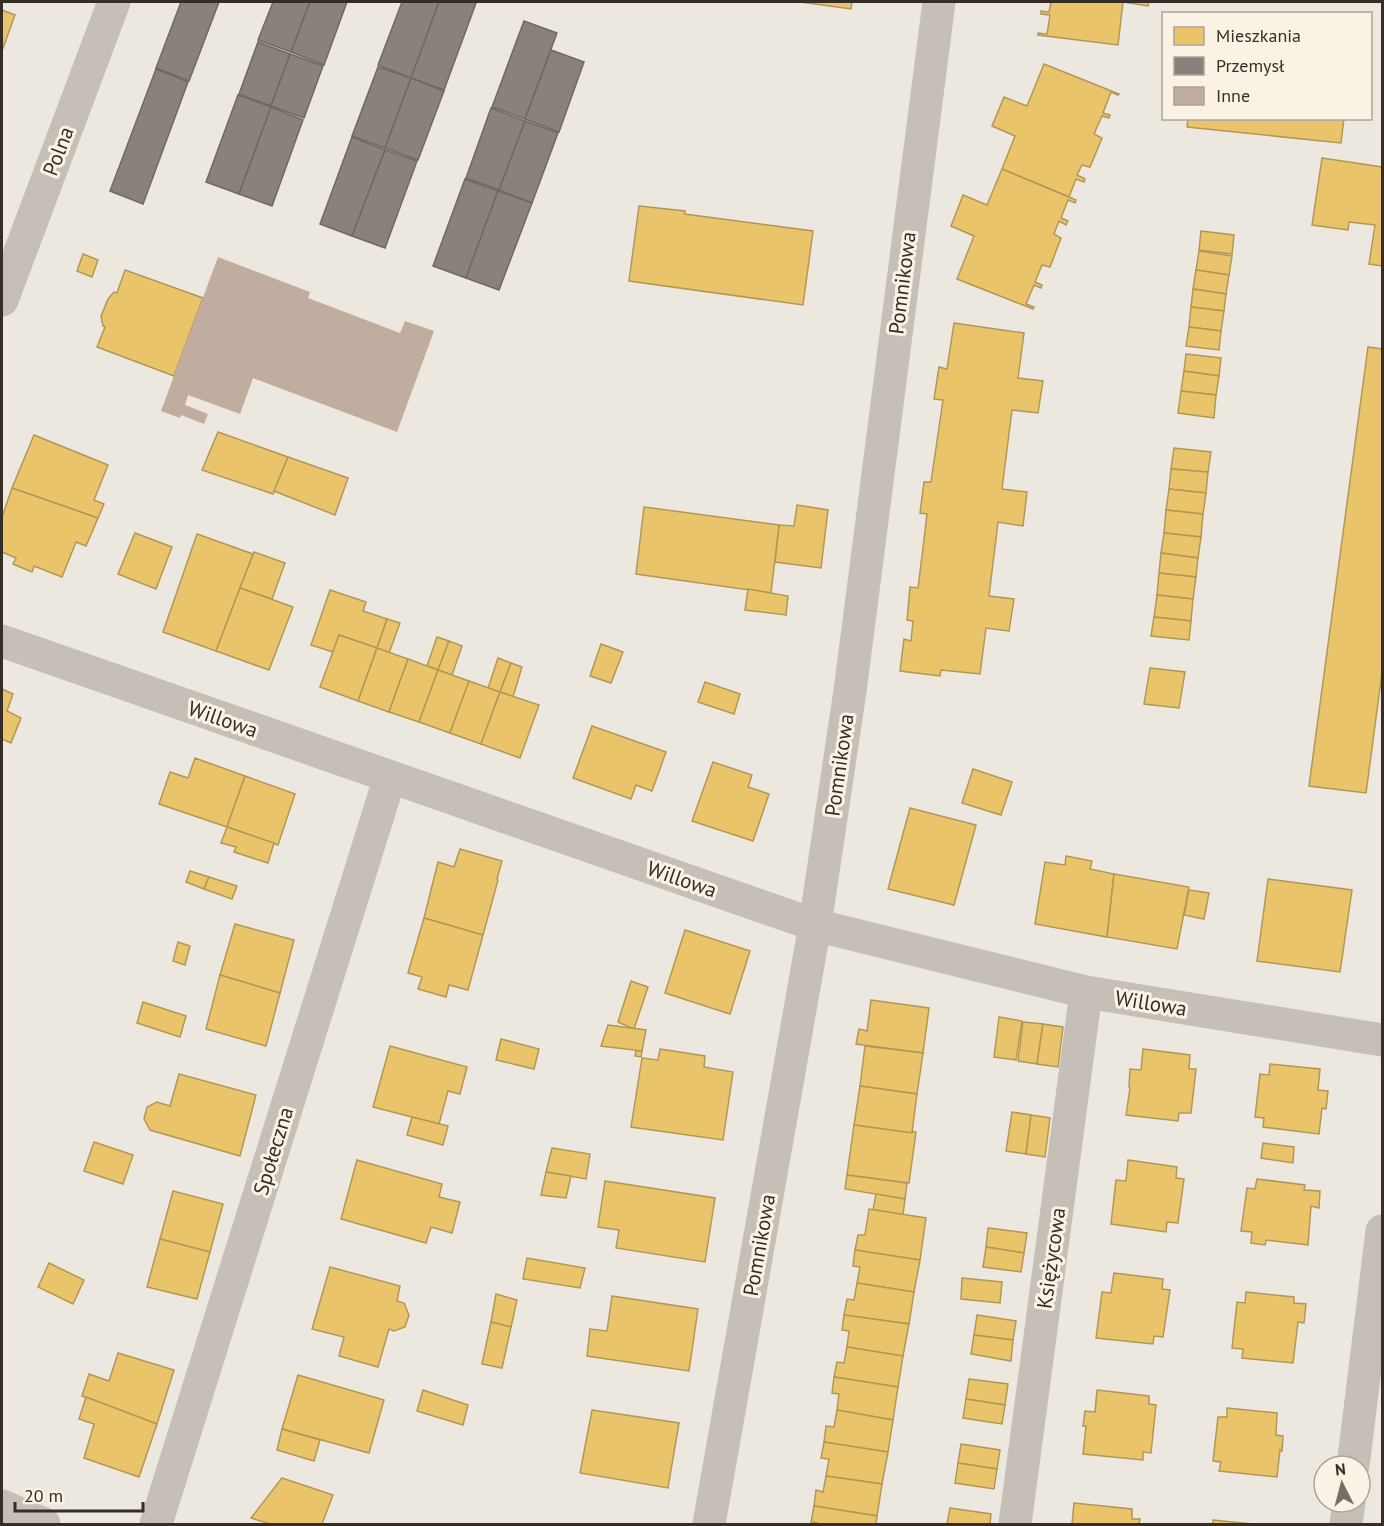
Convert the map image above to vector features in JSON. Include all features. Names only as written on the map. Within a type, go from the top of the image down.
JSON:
[{"type":"street","name":"Polna","points":[[2,300],[114,2]]},
{"type":"street","name":"Pomnikowa","points":[[709,1524],[815,925],[850,691],[939,2]]},
{"type":"street","name":"Willowa","points":[[2,641],[815,925],[1086,993],[1383,1040]]},
{"type":"street","name":"Społeczna","points":[[156,1524],[390,777]]},
{"type":"street","name":"Księżycowa","points":[[1015,1524],[1086,993]]},
{"type":"street","points":[[1355,1454],[1383,1231]]},
{"type":"street","points":[[2,1506],[44,1524]]},
{"type":"building: Mieszkania","points":[[800,2],[852,2],[851,9]]},
{"type":"building: Mieszkania","points":[[1051,2],[1123,2],[1118,45],[1038,35],[1038,33],[1047,34],[1050,15],[1041,14],[1041,11],[1049,12]]},
{"type":"building: Mieszkania","points":[[1123,2],[1149,2],[1148,6]]},
{"type":"building: Mieszkania","points":[[2,10],[15,15],[2,51]]},
{"type":"building: Mieszkania","points":[[1044,64],[1119,94],[1111,92],[1103,113],[1110,115],[1109,118],[1102,116],[1094,134],[1102,138],[1090,167],[1082,165],[1077,175],[1085,179],[1084,182],[1076,179],[1069,197],[1002,169],[1015,136],[992,126],[1004,97],[1027,106]]},
{"type":"building: Mieszkania","points":[[1188,120],[1344,120],[1341,143],[1187,127]]},
{"type":"building: Mieszkania","points":[[1322,158],[1382,167],[1382,266],[1369,264],[1375,225],[1349,222],[1348,230],[1312,225]]},
{"type":"building: Mieszkania","points":[[1002,169],[1076,200],[1075,203],[1068,200],[1061,218],[1068,221],[1066,225],[1059,221],[1054,234],[1061,238],[1050,267],[1042,265],[1035,282],[1042,285],[1041,288],[1034,285],[1026,304],[1034,307],[1033,309],[957,279],[974,236],[951,226],[963,195],[987,205]]},
{"type":"building: Mieszkania","points":[[639,206],[813,231],[803,305],[629,281]]},
{"type":"building: Mieszkania","points":[[1201,231],[1234,235],[1232,254],[1199,250]]},
{"type":"building: Mieszkania","points":[[1199,251],[1232,256],[1229,275],[1196,270]]},
{"type":"building: Mieszkania","points":[[83,254],[98,260],[92,277],[77,271]]},
{"type":"building: Mieszkania","points":[[125,270],[203,298],[174,376],[97,347],[105,327],[101,316],[108,299],[114,292],[117,293]]},
{"type":"building: Mieszkania","points":[[1196,270],[1229,275],[1226,294],[1193,289]]},
{"type":"building: Mieszkania","points":[[1193,289],[1226,294],[1224,311],[1191,307]]},
{"type":"building: Mieszkania","points":[[1191,307],[1224,311],[1221,331],[1189,327]]},
{"type":"building: Mieszkania","points":[[954,323],[1024,333],[1018,378],[1043,381],[1038,413],[1012,410],[1002,489],[1027,492],[1023,526],[998,522],[989,596],[1014,599],[1009,631],[986,628],[980,674],[941,670],[940,676],[900,671],[904,639],[911,641],[913,621],[907,620],[910,587],[918,588],[927,514],[920,513],[924,482],[931,482],[943,400],[934,399],[939,367],[947,369]]},
{"type":"building: Mieszkania","points":[[1189,327],[1221,331],[1219,350],[1186,346]]},
{"type":"building: Mieszkania","points":[[1368,347],[1382,349],[1382,673],[1366,793],[1309,786]]},
{"type":"building: Mieszkania","points":[[1186,354],[1221,358],[1219,376],[1184,371]]},
{"type":"building: Mieszkania","points":[[1184,371],[1219,376],[1216,395],[1181,391]]},
{"type":"building: Mieszkania","points":[[1181,391],[1216,395],[1214,418],[1178,413]]},
{"type":"building: Mieszkania","points":[[218,432],[288,457],[273,494],[202,470]]},
{"type":"building: Mieszkania","points":[[34,435],[108,465],[94,500],[104,504],[98,518],[12,488]]},
{"type":"building: Mieszkania","points":[[1174,448],[1211,452],[1208,472],[1171,469]]},
{"type":"building: Mieszkania","points":[[288,457],[348,478],[335,515],[274,491]]},
{"type":"building: Mieszkania","points":[[1171,469],[1208,472],[1206,493],[1169,489]]},
{"type":"building: Mieszkania","points":[[12,488],[98,518],[86,546],[76,542],[62,577],[34,566],[32,572],[13,564],[16,558],[2,552],[2,517]]},
{"type":"building: Mieszkania","points":[[1169,489],[1206,493],[1203,514],[1166,510]]},
{"type":"building: Mieszkania","points":[[797,505],[828,510],[821,568],[775,562],[779,525],[794,526]]},
{"type":"building: Mieszkania","points":[[644,507],[779,525],[771,593],[636,574]]},
{"type":"building: Mieszkania","points":[[1166,510],[1203,514],[1201,537],[1164,533]]},
{"type":"building: Mieszkania","points":[[135,533],[172,547],[156,589],[118,574]]},
{"type":"building: Mieszkania","points":[[1164,533],[1201,537],[1198,558],[1161,553]]},
{"type":"building: Mieszkania","points":[[197,534],[253,554],[216,651],[163,632]]},
{"type":"building: Mieszkania","points":[[254,552],[285,563],[272,599],[240,588]]},
{"type":"building: Mieszkania","points":[[1161,553],[1198,558],[1196,577],[1159,573]]},
{"type":"building: Mieszkania","points":[[1159,573],[1196,577],[1193,599],[1157,595]]},
{"type":"building: Mieszkania","points":[[240,588],[293,607],[269,670],[216,651]]},
{"type":"building: Mieszkania","points":[[748,589],[788,596],[786,615],[745,610]]},
{"type":"building: Mieszkania","points":[[330,590],[366,602],[363,611],[387,619],[377,648],[339,635],[333,652],[311,645]]},
{"type":"building: Mieszkania","points":[[1157,595],[1193,599],[1191,621],[1154,617]]},
{"type":"building: Mieszkania","points":[[1154,617],[1191,621],[1189,640],[1151,636]]},
{"type":"building: Mieszkania","points":[[387,619],[400,623],[389,653],[377,648]]},
{"type":"building: Mieszkania","points":[[339,635],[377,648],[358,701],[320,687]]},
{"type":"building: Mieszkania","points":[[437,637],[449,641],[438,670],[427,666]]},
{"type":"building: Mieszkania","points":[[449,641],[462,646],[452,675],[438,670]]},
{"type":"building: Mieszkania","points":[[601,644],[623,652],[611,683],[590,676]]},
{"type":"building: Mieszkania","points":[[377,648],[408,659],[389,712],[358,701]]},
{"type":"building: Mieszkania","points":[[498,658],[511,663],[500,692],[488,688]]},
{"type":"building: Mieszkania","points":[[408,659],[438,670],[419,722],[389,712]]},
{"type":"building: Mieszkania","points":[[511,663],[522,667],[513,697],[500,692]]},
{"type":"building: Mieszkania","points":[[1150,668],[1185,672],[1179,708],[1144,704]]},
{"type":"building: Mieszkania","points":[[438,670],[469,681],[450,733],[419,722]]},
{"type":"building: Mieszkania","points":[[469,681],[500,692],[481,744],[450,733]]},
{"type":"building: Mieszkania","points":[[705,682],[740,694],[734,714],[698,702]]},
{"type":"building: Mieszkania","points":[[2,689],[13,694],[7,711],[21,718],[11,743],[2,739]]},
{"type":"building: Mieszkania","points":[[500,692],[539,705],[520,758],[481,744]]},
{"type":"building: Mieszkania","points":[[592,726],[666,752],[652,791],[636,785],[631,799],[573,778]]},
{"type":"building: Mieszkania","points":[[195,758],[245,776],[227,827],[159,804],[170,772],[188,778]]},
{"type":"building: Mieszkania","points":[[713,762],[752,775],[748,787],[769,794],[753,841],[692,821]]},
{"type":"building: Mieszkania","points":[[973,769],[1012,782],[1001,815],[962,803]]},
{"type":"building: Mieszkania","points":[[245,776],[295,794],[278,845],[227,827]]},
{"type":"building: Mieszkania","points":[[910,808],[976,825],[954,905],[888,889]]},
{"type":"building: Mieszkania","points":[[227,827],[274,843],[268,863],[234,852],[236,847],[221,843]]},
{"type":"building: Mieszkania","points":[[460,849],[502,861],[483,935],[424,918],[438,862],[454,867]]},
{"type":"building: Mieszkania","points":[[1066,856],[1092,861],[1090,869],[1114,874],[1107,937],[1035,924],[1045,862],[1065,865]]},
{"type":"building: Mieszkania","points":[[190,871],[209,877],[204,889],[186,882]]},
{"type":"building: Mieszkania","points":[[1114,874],[1189,887],[1177,949],[1107,937]]},
{"type":"building: Mieszkania","points":[[209,877],[237,886],[232,899],[204,889]]},
{"type":"building: Mieszkania","points":[[1268,879],[1352,890],[1340,972],[1257,961]]},
{"type":"building: Mieszkania","points":[[1189,890],[1209,893],[1204,919],[1184,915]]},
{"type":"building: Mieszkania","points":[[424,918],[483,935],[468,990],[449,985],[446,997],[418,989],[422,977],[408,973]]},
{"type":"building: Mieszkania","points":[[235,924],[294,940],[280,993],[220,975]]},
{"type":"building: Mieszkania","points":[[685,930],[750,951],[730,1014],[665,993]]},
{"type":"building: Mieszkania","points":[[178,942],[190,946],[185,965],[173,961]]},
{"type":"building: Mieszkania","points":[[220,975],[280,993],[266,1046],[206,1029]]},
{"type":"building: Mieszkania","points":[[631,981],[648,987],[634,1029],[618,1022]]},
{"type":"building: Mieszkania","points":[[871,1000],[929,1008],[923,1053],[856,1044],[859,1029],[867,1031]]},
{"type":"building: Mieszkania","points":[[143,1002],[186,1016],[180,1037],[137,1023]]},
{"type":"building: Mieszkania","points":[[999,1017],[1022,1021],[1016,1060],[994,1057]]},
{"type":"building: Mieszkania","points":[[1023,1022],[1043,1024],[1037,1064],[1018,1061]]},
{"type":"building: Mieszkania","points":[[1043,1024],[1063,1027],[1058,1067],[1037,1064]]},
{"type":"building: Mieszkania","points":[[608,1025],[646,1030],[642,1051],[601,1046]]},
{"type":"building: Mieszkania","points":[[501,1039],[539,1049],[534,1069],[496,1060]]},
{"type":"building: Mieszkania","points":[[390,1046],[467,1067],[460,1094],[448,1091],[439,1124],[373,1107]]},
{"type":"building: Mieszkania","points":[[865,1046],[923,1053],[917,1094],[860,1086]]},
{"type":"building: Mieszkania","points":[[660,1049],[705,1056],[704,1067],[733,1072],[723,1140],[631,1127],[642,1058],[658,1060]]},
{"type":"building: Mieszkania","points":[[1143,1049],[1190,1055],[1189,1069],[1196,1069],[1191,1113],[1179,1113],[1178,1121],[1126,1115],[1130,1069],[1141,1070]]},
{"type":"building: Mieszkania","points":[[636,1051],[642,1051],[641,1057],[635,1056]]},
{"type":"building: Mieszkania","points":[[1270,1064],[1320,1069],[1318,1090],[1328,1091],[1326,1109],[1322,1108],[1319,1134],[1263,1127],[1264,1118],[1255,1117],[1260,1074],[1269,1075]]},
{"type":"building: Mieszkania","points":[[179,1074],[256,1095],[240,1156],[150,1130],[144,1119],[147,1107],[157,1102],[170,1106]]},
{"type":"building: Mieszkania","points":[[860,1086],[917,1094],[912,1133],[854,1125]]},
{"type":"building: Mieszkania","points":[[1012,1112],[1031,1115],[1026,1154],[1006,1151]]},
{"type":"building: Mieszkania","points":[[1031,1115],[1050,1118],[1045,1157],[1026,1154]]},
{"type":"building: Mieszkania","points":[[412,1117],[448,1126],[443,1145],[407,1135]]},
{"type":"building: Mieszkania","points":[[854,1125],[916,1132],[909,1183],[847,1175]]},
{"type":"building: Mieszkania","points":[[94,1142],[133,1155],[123,1184],[84,1171]]},
{"type":"building: Mieszkania","points":[[1263,1143],[1294,1147],[1293,1163],[1261,1158]]},
{"type":"building: Mieszkania","points":[[552,1148],[590,1154],[586,1179],[546,1172]]},
{"type":"building: Mieszkania","points":[[357,1160],[442,1184],[439,1197],[460,1202],[452,1233],[431,1227],[426,1243],[341,1219]]},
{"type":"building: Mieszkania","points":[[1128,1160],[1177,1167],[1176,1178],[1184,1179],[1178,1223],[1167,1222],[1166,1232],[1111,1224],[1116,1180],[1126,1181]]},
{"type":"building: Mieszkania","points":[[546,1172],[571,1176],[566,1198],[541,1195]]},
{"type":"building: Mieszkania","points":[[847,1175],[907,1183],[905,1199],[845,1189]]},
{"type":"building: Mieszkania","points":[[1257,1179],[1305,1185],[1304,1190],[1320,1191],[1319,1208],[1311,1206],[1308,1245],[1266,1240],[1265,1245],[1251,1243],[1252,1232],[1241,1231],[1247,1188],[1255,1189]]},
{"type":"building: Mieszkania","points":[[605,1181],[715,1198],[705,1262],[616,1248],[619,1230],[598,1227]]},
{"type":"building: Mieszkania","points":[[173,1191],[223,1204],[210,1252],[160,1239]]},
{"type":"building: Mieszkania","points":[[876,1194],[905,1199],[903,1215],[873,1210]]},
{"type":"building: Mieszkania","points":[[869,1209],[926,1218],[920,1260],[855,1250],[858,1235],[865,1235]]},
{"type":"building: Mieszkania","points":[[988,1228],[1027,1233],[1024,1253],[986,1247]]},
{"type":"building: Mieszkania","points":[[160,1239],[210,1252],[197,1299],[147,1287]]},
{"type":"building: Mieszkania","points":[[986,1247],[1024,1253],[1021,1272],[983,1267]]},
{"type":"building: Mieszkania","points":[[855,1250],[920,1260],[914,1292],[857,1283],[860,1267],[853,1266]]},
{"type":"building: Mieszkania","points":[[527,1258],[585,1268],[580,1288],[523,1279]]},
{"type":"building: Mieszkania","points":[[49,1263],[84,1280],[73,1304],[38,1287]]},
{"type":"building: Mieszkania","points":[[330,1267],[400,1286],[397,1301],[404,1303],[409,1315],[405,1327],[394,1331],[389,1329],[378,1367],[339,1356],[344,1337],[312,1329]]},
{"type":"building: Mieszkania","points":[[1114,1273],[1163,1279],[1162,1289],[1170,1290],[1163,1337],[1154,1336],[1153,1344],[1096,1338],[1102,1292],[1111,1293]]},
{"type":"building: Mieszkania","points":[[962,1278],[1002,1282],[1000,1303],[961,1299]]},
{"type":"building: Mieszkania","points":[[857,1283],[914,1292],[909,1324],[844,1315],[847,1299],[854,1300]]},
{"type":"building: Mieszkania","points":[[1246,1292],[1294,1297],[1294,1303],[1306,1304],[1304,1323],[1298,1322],[1293,1363],[1242,1358],[1243,1349],[1232,1348],[1237,1302],[1245,1303]]},
{"type":"building: Mieszkania","points":[[496,1294],[517,1300],[511,1327],[491,1322]]},
{"type":"building: Mieszkania","points":[[612,1296],[698,1309],[689,1371],[587,1356],[590,1329],[607,1331]]},
{"type":"building: Mieszkania","points":[[844,1315],[909,1324],[903,1356],[847,1347],[849,1331],[842,1330]]},
{"type":"building: Mieszkania","points":[[977,1315],[1016,1321],[1013,1340],[974,1335]]},
{"type":"building: Mieszkania","points":[[491,1322],[511,1327],[502,1368],[482,1364]]},
{"type":"building: Mieszkania","points":[[974,1335],[1013,1340],[1011,1361],[971,1354]]},
{"type":"building: Mieszkania","points":[[847,1347],[903,1356],[898,1387],[834,1377],[837,1362],[844,1363]]},
{"type":"building: Mieszkania","points":[[118,1353],[174,1370],[157,1424],[82,1396],[89,1374],[109,1381]]},
{"type":"building: Mieszkania","points":[[298,1375],[384,1400],[369,1453],[282,1429]]},
{"type":"building: Mieszkania","points":[[834,1377],[898,1387],[893,1420],[837,1410],[839,1394],[832,1393]]},
{"type":"building: Mieszkania","points":[[969,1379],[1008,1384],[1005,1405],[966,1399]]},
{"type":"building: Mieszkania","points":[[423,1390],[468,1405],[463,1425],[417,1411]]},
{"type":"building: Mieszkania","points":[[1097,1390],[1149,1396],[1149,1404],[1156,1405],[1151,1453],[1143,1452],[1143,1460],[1083,1454],[1085,1411],[1095,1412]]},
{"type":"building: Mieszkania","points":[[86,1397],[157,1424],[139,1477],[84,1458],[94,1424],[79,1419]]},
{"type":"building: Mieszkania","points":[[966,1399],[1005,1405],[1002,1424],[963,1418]]},
{"type":"building: Mieszkania","points":[[1227,1408],[1277,1413],[1276,1435],[1283,1436],[1277,1477],[1219,1471],[1221,1462],[1213,1461],[1218,1417],[1227,1417]]},
{"type":"building: Mieszkania","points":[[592,1410],[679,1423],[668,1488],[580,1473]]},
{"type":"building: Mieszkania","points":[[837,1410],[893,1420],[888,1452],[824,1442],[826,1426],[834,1427]]},
{"type":"building: Mieszkania","points":[[282,1429],[320,1440],[314,1461],[277,1450]]},
{"type":"building: Mieszkania","points":[[824,1442],[888,1452],[882,1484],[826,1476],[829,1459],[821,1458]]},
{"type":"building: Mieszkania","points":[[961,1444],[1000,1450],[997,1469],[958,1463]]},
{"type":"building: Mieszkania","points":[[958,1463],[997,1469],[994,1489],[955,1483]]},
{"type":"building: Mieszkania","points":[[826,1476],[882,1484],[877,1516],[814,1506],[816,1490],[823,1492]]},
{"type":"building: Mieszkania","points":[[282,1478],[333,1495],[322,1524],[270,1524],[251,1518]]},
{"type":"building: Mieszkania","points":[[1074,1503],[1132,1509],[1132,1519],[1140,1519],[1139,1524],[1072,1524]]},
{"type":"building: Mieszkania","points":[[814,1506],[877,1516],[876,1524],[811,1522]]},
{"type":"building: Mieszkania","points":[[950,1508],[991,1514],[990,1524],[947,1524]]},
{"type":"building: Mieszkania","points":[[1213,1520],[1253,1524],[1213,1524]]},
{"type":"building: Przemysł","points":[[181,2],[219,2],[189,81],[156,68]]},
{"type":"building: Przemysł","points":[[273,2],[310,2],[291,52],[258,40]]},
{"type":"building: Przemysł","points":[[310,2],[347,2],[324,65],[291,52]]},
{"type":"building: Przemysł","points":[[402,2],[439,2],[411,78],[378,65]]},
{"type":"building: Przemysł","points":[[439,2],[476,3],[444,90],[411,78]]},
{"type":"building: Przemysł","points":[[524,21],[557,33],[525,119],[492,107]]},
{"type":"building: Przemysł","points":[[258,42],[290,54],[271,106],[239,94]]},
{"type":"building: Przemysł","points":[[551,50],[584,62],[559,132],[525,119]]},
{"type":"building: Przemysł","points":[[290,54],[323,66],[304,118],[271,106]]},
{"type":"building: Przemysł","points":[[378,67],[411,78],[385,148],[352,136]]},
{"type":"building: Przemysł","points":[[156,69],[188,82],[143,204],[110,191]]},
{"type":"building: Przemysł","points":[[411,78],[444,91],[418,160],[385,148]]},
{"type":"building: Przemysł","points":[[238,95],[271,107],[239,194],[206,182]]},
{"type":"building: Przemysł","points":[[271,107],[303,120],[272,206],[239,194]]},
{"type":"building: Przemysł","points":[[491,108],[525,121],[499,190],[466,178]]},
{"type":"building: Przemysł","points":[[525,121],[558,133],[532,203],[499,190]]},
{"type":"building: Przemysł","points":[[352,137],[385,150],[352,236],[320,224]]},
{"type":"building: Przemysł","points":[[385,150],[417,161],[385,248],[352,236]]},
{"type":"building: Przemysł","points":[[465,179],[498,191],[466,278],[433,266]]},
{"type":"building: Przemysł","points":[[498,191],[532,203],[499,290],[466,278]]},
{"type":"building: Inne","points":[[218,257],[310,292],[308,298],[400,333],[405,321],[434,331],[397,432],[253,378],[240,414],[188,395],[185,405],[208,414],[204,424],[181,415],[180,418],[161,411]]}]
